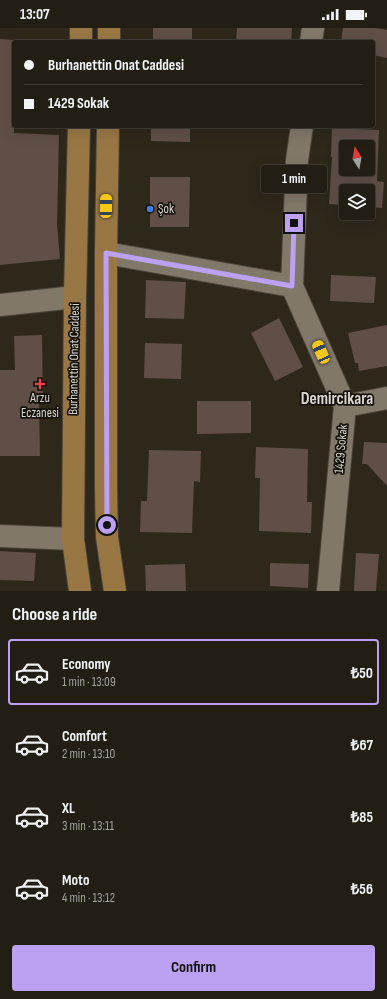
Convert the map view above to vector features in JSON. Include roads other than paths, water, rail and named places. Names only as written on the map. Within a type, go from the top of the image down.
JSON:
[{"type":"main road","points":[[81,28],[81,40]]},
{"type":"main road","points":[[109,28],[109,40]]},
{"type":"main road","name":"Burhanettin Onat Caddesi","points":[[79,128],[72,539],[80,591]]},
{"type":"main road","points":[[108,128],[106,253],[106,488],[107,537],[115,591]]},
{"type":"street","points":[[311,40],[313,28]]},
{"type":"street","name":"1429 Sokak","points":[[302,128],[298,160],[292,286],[345,406],[328,591]]},
{"type":"street","points":[[106,253],[292,286]]},
{"type":"street","points":[[0,305],[75,297]]},
{"type":"street","points":[[345,406],[387,398]]},
{"type":"street","points":[[0,536],[72,539]]},
{"type":"place","name":"Şok","points":[[150,209]]},
{"type":"place","name":"Arzu Eczanesi","points":[[40,384]]},
{"type":"district","name":"Demircikara","points":[[337,399]]}]
